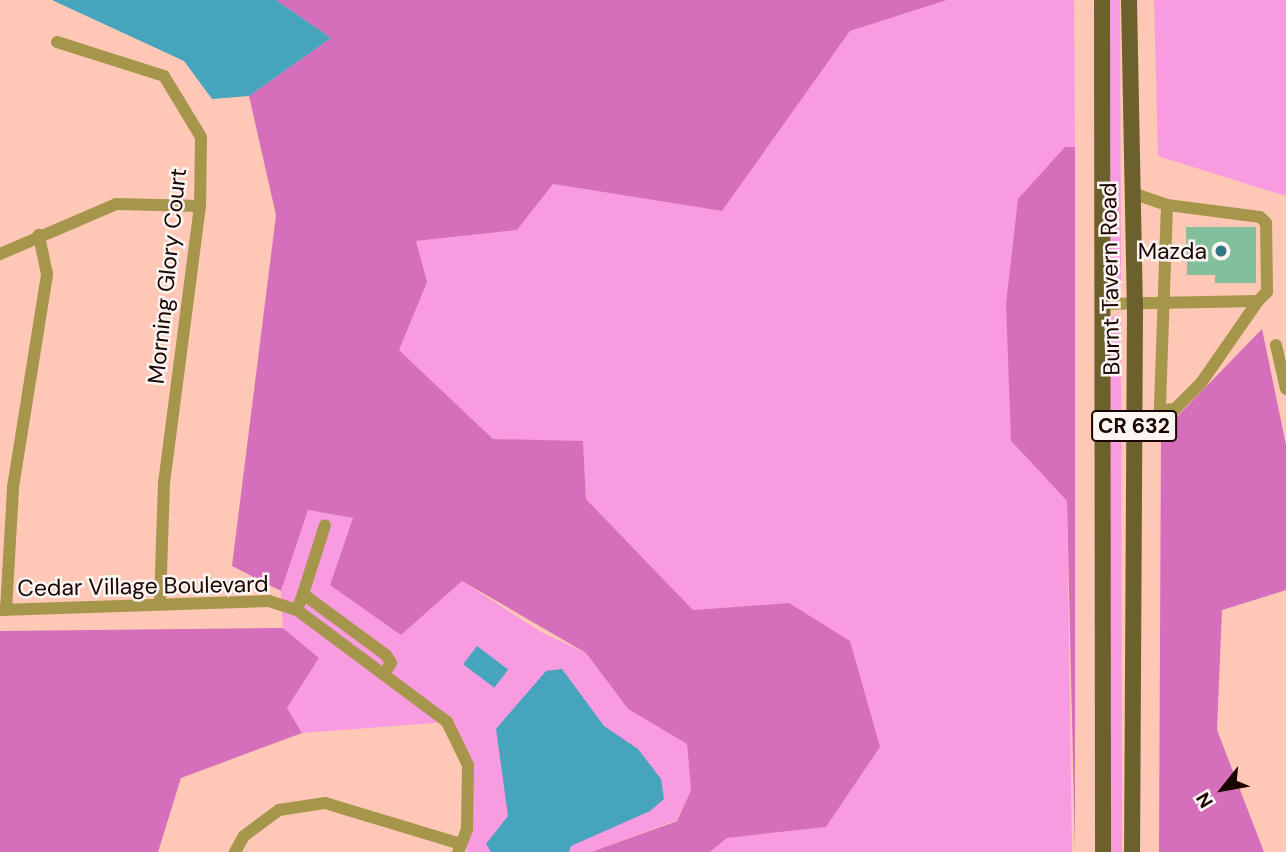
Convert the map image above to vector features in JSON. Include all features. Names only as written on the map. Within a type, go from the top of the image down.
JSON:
[{"type":"main road","name":"Burnt Tavern Road","points":[[1102,0],[1103,852]]},
{"type":"main road","name":"Burnt Tavern Road","points":[[1129,0],[1135,305],[1132,852]]},
{"type":"street","name":"Morning Glory Court","points":[[57,43],[164,76],[201,137],[201,206],[164,482],[160,602]]},
{"type":"street","points":[[1133,193],[1167,205],[1260,217],[1266,223],[1267,292],[1201,383],[1167,413],[1160,410],[1161,304],[1166,295],[1167,205]]},
{"type":"street","points":[[0,254],[39,234],[116,204],[201,206]]},
{"type":"street","points":[[3,610],[13,487],[47,274],[39,234]]},
{"type":"street","points":[[1102,304],[1258,301]]},
{"type":"street","points":[[1276,345],[1286,389]]},
{"type":"street","points":[[297,610],[325,525]]},
{"type":"street","points":[[303,594],[386,656],[391,663],[384,674]]},
{"type":"street","name":"Cedar Village Boulevard","points":[[3,610],[160,602],[269,601],[297,610],[447,722],[468,765],[467,829],[460,848]]},
{"type":"street","points":[[235,852],[244,836],[279,810],[325,803],[460,848]]},
{"type":"shaded area","points":[[276,0],[947,0],[850,31],[722,211],[553,184],[517,230],[416,241],[427,282],[399,350],[493,439],[583,441],[586,499],[693,610],[789,603],[850,641],[880,747],[826,827],[727,838],[710,852],[591,852],[677,821],[691,790],[687,744],[628,709],[586,653],[462,581],[401,635],[330,585],[353,518],[308,510],[281,591],[232,566],[276,215],[249,96],[331,38]]},
{"type":"shaded area","points":[[947,0],[1074,0],[1075,147],[1065,147],[1011,441],[1067,501],[1072,852],[710,852],[727,838],[826,827],[880,747],[789,603],[693,610],[586,499],[583,442],[493,439],[399,350],[426,282],[416,241],[517,230],[553,184],[722,211],[850,31]]},
{"type":"shaded area","points":[[1108,0],[1120,0],[1121,285],[1115,292],[1109,287]]},
{"type":"shaded area","points":[[1154,0],[1286,0],[1286,196],[1158,156]]},
{"type":"shaded area","points":[[1065,147],[1075,147],[1075,852],[1067,501],[1011,441],[1006,304],[1018,199]]},
{"type":"shaded area","points":[[1115,315],[1121,322],[1122,852],[1110,852],[1110,319]]},
{"type":"shaded area","points":[[1262,329],[1286,445],[1286,590],[1222,610],[1217,730],[1264,852],[1159,852],[1161,433]]},
{"type":"shaded area","points":[[308,510],[353,518],[401,635],[462,581],[541,632],[586,653],[628,709],[687,744],[691,790],[677,820],[591,852],[468,852],[461,844],[468,765],[447,722],[302,733],[287,708],[319,658],[283,628],[281,591]]},
{"type":"shaded area","points":[[283,628],[319,658],[287,708],[302,733],[181,778],[158,852],[0,852],[0,631]]},
{"type":"water","points":[[52,0],[276,0],[331,38],[249,96],[212,99],[184,61]]},
{"type":"water","points":[[477,646],[508,669],[494,688],[463,664]]},
{"type":"water","points":[[562,669],[604,726],[638,749],[661,779],[664,799],[650,811],[571,846],[569,852],[491,852],[486,844],[508,816],[496,729],[546,671]]},
{"type":"building","name":"Mazda","points":[[1186,227],[1256,227],[1256,283],[1215,283],[1215,275],[1187,275]]},
{"type":"place","name":"Mazda","points":[[1221,251]]}]
